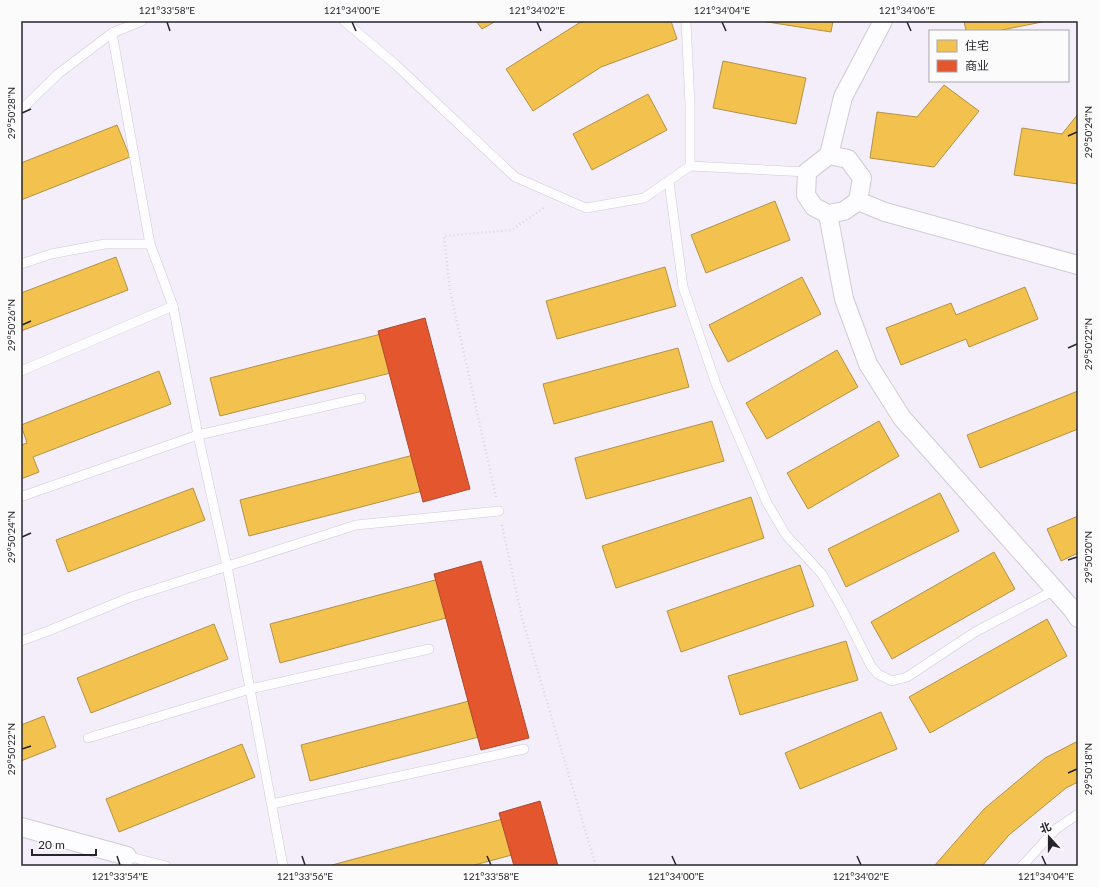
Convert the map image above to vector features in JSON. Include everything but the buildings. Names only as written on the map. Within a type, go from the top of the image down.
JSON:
[{"type":"street","points":[[829,155],[848,159],[862,178],[858,201],[844,210],[828,214],[814,207],[806,195],[807,172],[829,155],[843,97],[883,21]]},
{"type":"street","points":[[858,201],[885,212],[1078,265]]},
{"type":"street","points":[[828,214],[844,299],[868,364],[902,418],[1072,609],[1078,618]]},
{"type":"street","points":[[21,827],[128,861]]},
{"type":"lane","points":[[21,110],[58,74],[112,33],[142,21]]},
{"type":"lane","points":[[344,21],[396,65],[515,177],[586,208],[644,198],[690,166],[807,172]]},
{"type":"lane","points":[[686,21],[690,105],[690,166]]},
{"type":"lane","points":[[112,33],[150,244],[172,306],[198,435],[227,566],[283,866]]},
{"type":"lane","points":[[669,182],[682,287],[716,384],[767,503],[786,535],[822,574],[841,607],[871,666],[878,674],[892,680],[907,677],[976,632],[1055,590]]},
{"type":"lane","points":[[21,264],[51,254],[105,244],[150,244]]},
{"type":"lane","points":[[21,371],[172,306]]},
{"type":"lane","points":[[23,496],[198,435],[361,398]]},
{"type":"lane","points":[[21,641],[131,596],[356,525],[499,511]]},
{"type":"lane","points":[[88,738],[250,689],[429,649]]},
{"type":"lane","points":[[272,804],[524,749]]},
{"type":"lane","points":[[1022,866],[1056,829],[1078,814]]},
{"type":"lane","points":[[128,861],[166,866]]}]
